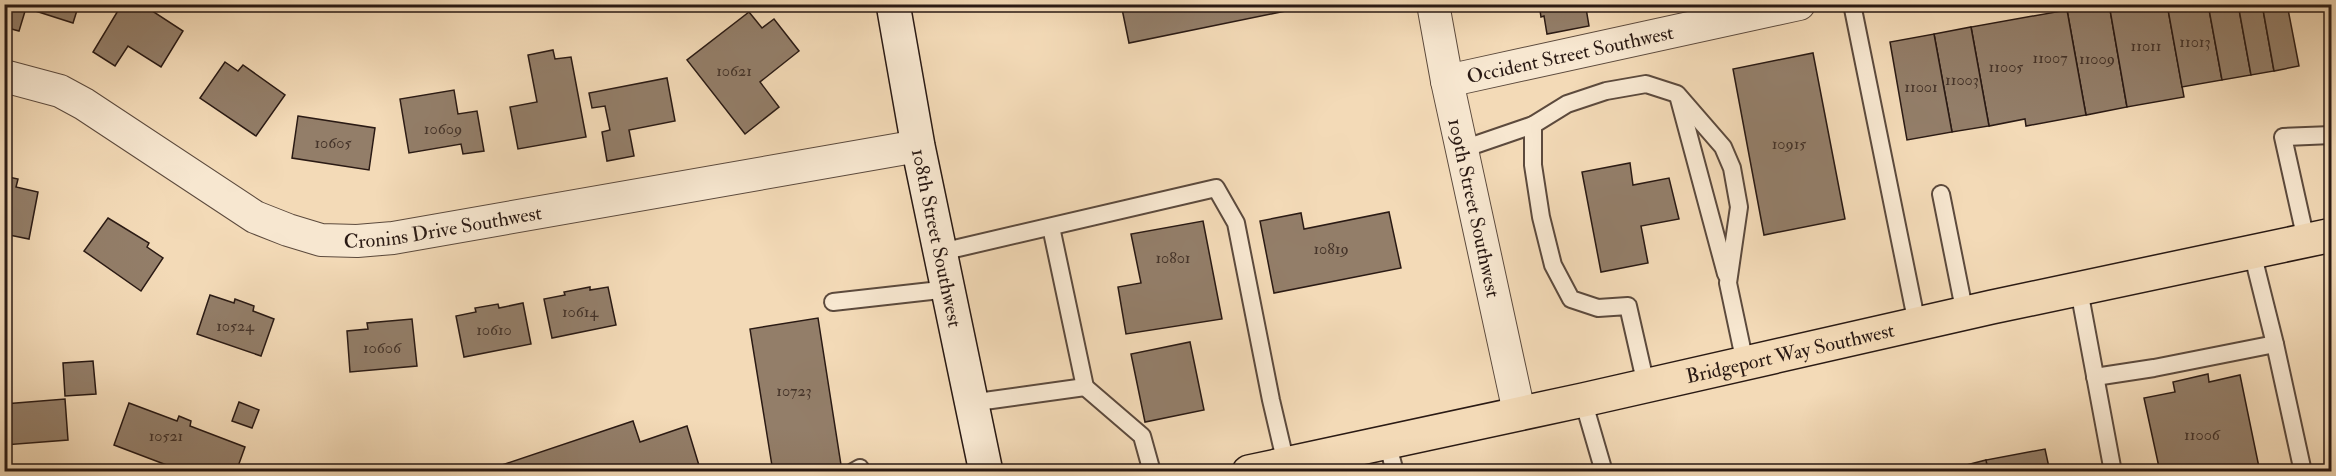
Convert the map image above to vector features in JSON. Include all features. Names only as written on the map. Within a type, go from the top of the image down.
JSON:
[{"type":"main road","name":"Bridgeport Way Southwest","points":[[1249,471],[1391,457],[1519,412],[1583,400],[1917,324],[2319,238]]},
{"type":"street","name":"108th Street Southwest","points":[[893,4],[918,146],[986,471]]},
{"type":"street","name":"109th Street Southwest","points":[[1433,4],[1447,81],[1519,412]]},
{"type":"street","name":"Occident Street Southwest","points":[[1447,81],[1799,4]]},
{"type":"street","name":"Cronins Drive Southwest","points":[[4,76],[60,92],[84,104],[255,217],[321,240],[357,241],[393,238],[918,146]]},
{"type":"lane","points":[[1852,4],[1917,324]]},
{"type":"lane","points":[[1463,148],[1533,125],[1567,104],[1606,91],[1646,84],[1677,94],[1723,147],[1732,168],[1739,207],[1728,284]]},
{"type":"lane","points":[[1677,94],[1728,284],[1745,363]]},
{"type":"lane","points":[[1533,125],[1533,165],[1541,217],[1553,265],[1571,299],[1598,308],[1628,306],[1646,385]]},
{"type":"lane","points":[[2319,238],[2283,137],[2331,135]]},
{"type":"lane","points":[[941,252],[1216,188],[1236,223],[1287,467]]},
{"type":"lane","points":[[1941,194],[1965,314]]},
{"type":"lane","points":[[1051,226],[1086,387],[1143,436],[1152,471]]},
{"type":"lane","points":[[2252,252],[2275,344],[2302,471]]},
{"type":"lane","points":[[833,302],[949,289]]},
{"type":"lane","points":[[2079,290],[2113,471]]},
{"type":"lane","points":[[2095,377],[2275,344]]},
{"type":"lane","points":[[970,403],[1086,387]]},
{"type":"lane","points":[[1583,400],[1604,471]]},
{"type":"building","points":[[7,4],[79,4],[73,23],[26,8],[19,31],[4,27]]},
{"type":"building","points":[[122,4],[147,4],[146,7],[183,31],[161,67],[128,46],[115,66],[93,52]]},
{"type":"building","points":[[1121,4],[1320,4],[1129,43]]},
{"type":"building","points":[[1539,4],[1604,4],[1586,8],[1589,26],[1547,34]]},
{"type":"building","points":[[2109,4],[2127,107],[2086,115],[2067,10]]},
{"type":"building","points":[[2109,4],[2167,4],[2184,97],[2127,107]]},
{"type":"building","points":[[2167,4],[2208,4],[2222,80],[2182,87]]},
{"type":"building","points":[[2208,4],[2238,4],[2251,75],[2222,80]]},
{"type":"building","points":[[2238,4],[2262,4],[2274,71],[2251,75]]},
{"type":"building","points":[[2262,4],[2287,4],[2299,66],[2274,71]]},
{"type":"building","points":[[2067,10],[2086,115],[2026,126],[2025,119],[1989,126],[1971,27]]},
{"type":"building","points":[[749,12],[762,28],[774,19],[799,51],[760,82],[779,107],[745,134],[687,60]]},
{"type":"building","points":[[1971,27],[1989,126],[1952,132],[1934,34]]},
{"type":"building","points":[[1934,34],[1952,132],[1907,140],[1890,42]]},
{"type":"building","points":[[553,50],[555,59],[571,57],[586,137],[518,149],[510,107],[537,102],[528,55]]},
{"type":"building","points":[[1813,53],[1845,219],[1764,235],[1733,69]]},
{"type":"building","points":[[225,62],[238,71],[243,65],[285,95],[256,136],[200,98]]},
{"type":"building","points":[[667,78],[675,121],[629,130],[634,156],[607,161],[602,132],[610,130],[605,106],[592,108],[589,93]]},
{"type":"building","points":[[454,90],[458,114],[477,111],[484,151],[463,154],[461,144],[409,153],[400,99]]},
{"type":"building","points":[[298,116],[375,128],[369,170],[292,158]]},
{"type":"building","points":[[1630,163],[1633,185],[1669,178],[1679,219],[1641,226],[1648,263],[1601,272],[1582,172]]},
{"type":"building","points":[[4,176],[18,179],[16,187],[38,192],[29,239],[4,234]]},
{"type":"building","points":[[1389,212],[1401,268],[1274,293],[1260,221],[1301,213],[1304,229]]},
{"type":"building","points":[[108,218],[149,243],[147,247],[163,258],[141,291],[84,251]]},
{"type":"building","points":[[1203,221],[1222,319],[1126,334],[1118,287],[1141,283],[1131,234]]},
{"type":"building","points":[[590,287],[590,290],[608,287],[616,325],[552,338],[544,299]]},
{"type":"building","points":[[210,295],[234,303],[235,299],[254,306],[253,311],[274,319],[261,356],[197,334]]},
{"type":"building","points":[[523,303],[531,344],[464,357],[456,316],[476,312],[475,308],[498,304],[499,308]]},
{"type":"building","points":[[818,318],[841,465],[800,472],[773,472],[750,329]]},
{"type":"building","points":[[412,319],[417,366],[350,372],[347,331],[368,329],[367,323]]},
{"type":"building","points":[[1190,342],[1204,410],[1145,422],[1131,354]]},
{"type":"building","points":[[93,361],[96,394],[65,396],[63,363]]},
{"type":"building","points":[[2208,374],[2209,382],[2240,375],[2260,472],[2160,472],[2144,398],[2175,392],[2173,382]]},
{"type":"building","points":[[65,399],[68,440],[4,445],[4,404]]},
{"type":"building","points":[[239,402],[259,410],[252,428],[232,421]]},
{"type":"building","points":[[129,403],[177,421],[179,416],[191,421],[190,426],[245,447],[236,472],[185,472],[114,445]]},
{"type":"building","points":[[633,421],[640,442],[687,426],[701,472],[497,472],[496,467]]},
{"type":"building","points":[[2045,449],[2050,472],[1988,472],[1986,460]]},
{"type":"building","points":[[1986,460],[1988,472],[1939,472]]}]
